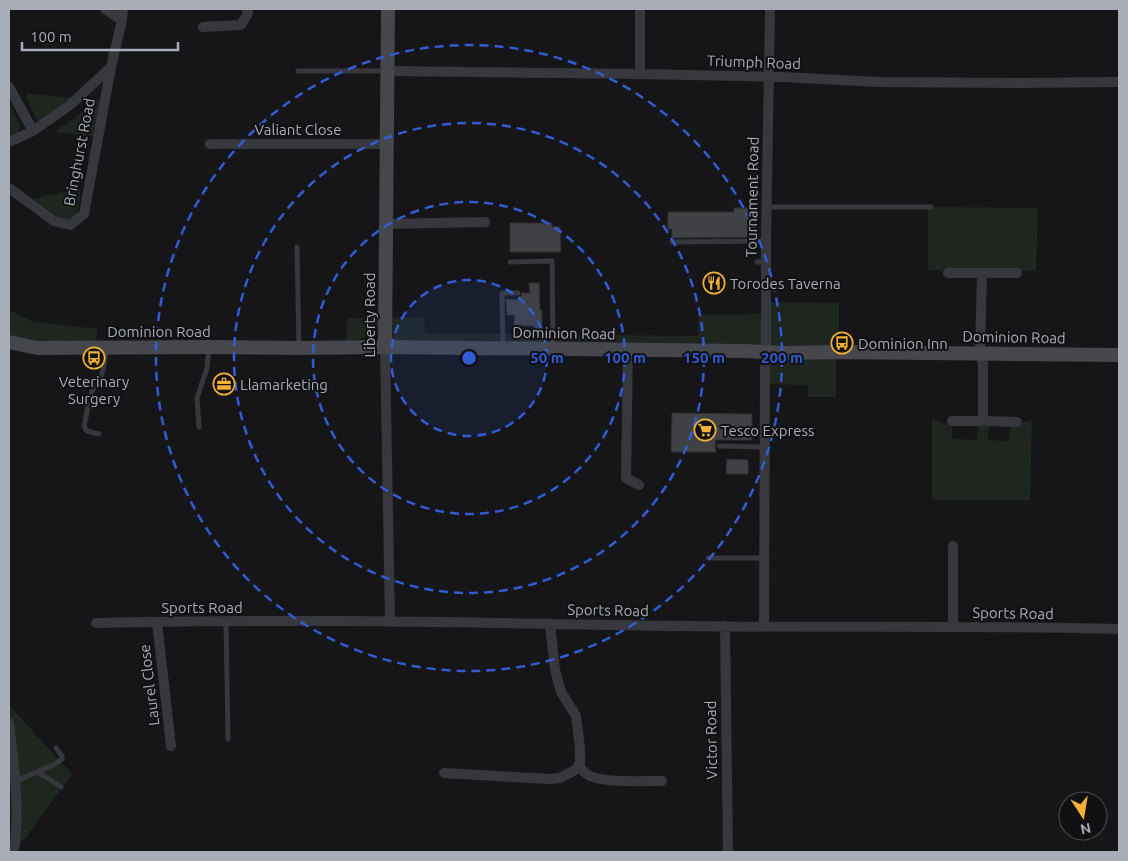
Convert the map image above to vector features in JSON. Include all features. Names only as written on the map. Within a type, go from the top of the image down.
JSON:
[{"type":"street","points":[[105,9],[122,14]]},
{"type":"street","points":[[203,27],[241,25],[248,13],[247,9]]},
{"type":"street","name":"Liberty Road","points":[[388,9],[385,347],[390,621]]},
{"type":"street","points":[[640,9],[640,74]]},
{"type":"street","name":"Tournament Road","points":[[764,626],[764,368],[766,352],[762,262],[766,241],[770,9]]},
{"type":"street","name":"Bringhurst Road","points":[[9,188],[54,221],[70,225],[84,214],[122,14]]},
{"type":"street","name":"Bringhurst Road","points":[[9,142],[33,131],[70,104],[111,67]]},
{"type":"street","name":"Triumph Road","points":[[387,71],[640,74],[878,82],[1119,82]]},
{"type":"street","points":[[9,87],[33,131]]},
{"type":"street","name":"Valiant Close","points":[[210,144],[387,144]]},
{"type":"street","points":[[386,224],[485,222]]},
{"type":"street","points":[[948,273],[1017,273]]},
{"type":"street","points":[[982,273],[980,353],[983,364],[983,421]]},
{"type":"street","name":"Dominion Road","points":[[9,342],[37,348],[385,347],[1119,355]]},
{"type":"street","points":[[628,350],[626,478],[639,485]]},
{"type":"street","points":[[952,421],[1017,422]]},
{"type":"street","points":[[953,546],[953,627]]},
{"type":"street","name":"Sports Road","points":[[96,623],[390,621],[1119,630]]},
{"type":"street","name":"Laurel Close","points":[[156,622],[171,746]]},
{"type":"street","points":[[444,773],[548,779],[560,778],[578,766],[580,763],[580,748],[576,716],[561,692],[555,670],[550,624]]},
{"type":"street","name":"Victor Road","points":[[725,626],[728,852]]},
{"type":"street","points":[[9,722],[17,833],[14,852]]},
{"type":"street","points":[[578,766],[590,776],[604,780],[662,781]]},
{"type":"lane","points":[[298,71],[387,71]]},
{"type":"lane","points":[[767,207],[931,207]]},
{"type":"lane","points":[[672,242],[766,241]]},
{"type":"lane","points":[[297,247],[299,348]]},
{"type":"lane","points":[[510,262],[552,261],[553,349]]},
{"type":"lane","points":[[503,348],[502,293],[518,293]]},
{"type":"lane","points":[[199,428],[197,398],[207,368],[210,347]]},
{"type":"lane","points":[[99,434],[87,431],[84,426],[92,391],[104,370],[106,348]]},
{"type":"lane","points":[[719,446],[764,447]]},
{"type":"lane","points":[[708,558],[764,558]]},
{"type":"lane","points":[[226,622],[228,739]]},
{"type":"lane","points":[[13,778],[38,772],[55,764],[62,759],[56,748]]},
{"type":"lane","points":[[38,772],[61,787]]},
{"type":"shaded area","points":[[28,93],[71,98],[41,122],[37,120],[26,96]]},
{"type":"shaded area","points":[[93,98],[101,103],[93,137],[57,132],[56,130],[82,112]]},
{"type":"shaded area","points":[[9,102],[21,126],[16,135],[9,139]]},
{"type":"shaded area","points":[[81,188],[77,212],[68,219],[49,211],[33,199]]},
{"type":"shaded area","points":[[928,207],[1038,208],[1036,271],[928,270]]},
{"type":"shaded area","points":[[766,302],[839,303],[839,352],[836,352],[836,397],[808,397],[808,385],[764,384],[766,352],[385,347],[382,326],[365,337],[346,342],[347,318],[424,317],[425,333],[698,336],[699,315],[766,314]]},
{"type":"shaded area","points":[[9,310],[34,322],[98,329],[93,348],[9,342]]},
{"type":"shaded area","points":[[932,419],[952,426],[952,439],[977,440],[978,425],[989,425],[988,440],[1009,441],[1010,428],[1032,420],[1030,500],[932,500]]},
{"type":"shaded area","points":[[9,705],[72,774],[24,840],[15,844]]},
{"type":"building","points":[[734,208],[748,208],[748,237],[672,238],[672,229],[668,229],[668,212],[734,212]]},
{"type":"building","points":[[510,223],[552,223],[552,227],[560,227],[561,252],[510,252]]},
{"type":"building","points":[[529,283],[539,283],[540,310],[542,310],[542,340],[538,340],[534,326],[514,325],[515,315],[507,315],[506,299],[519,300],[522,293],[530,293]]},
{"type":"building","points":[[672,413],[752,414],[752,440],[716,440],[716,452],[671,452]]},
{"type":"building","points":[[727,459],[748,460],[748,474],[726,474]]},
{"type":"place","name":"Torodes Taverna","points":[[714,283]]},
{"type":"place","name":"Dominion Inn","points":[[842,343]]},
{"type":"place","name":"Veterinary Surgery","points":[[94,358]]},
{"type":"place","name":"Llamarketing","points":[[224,384]]},
{"type":"place","name":"Tesco Express","points":[[705,430]]}]
